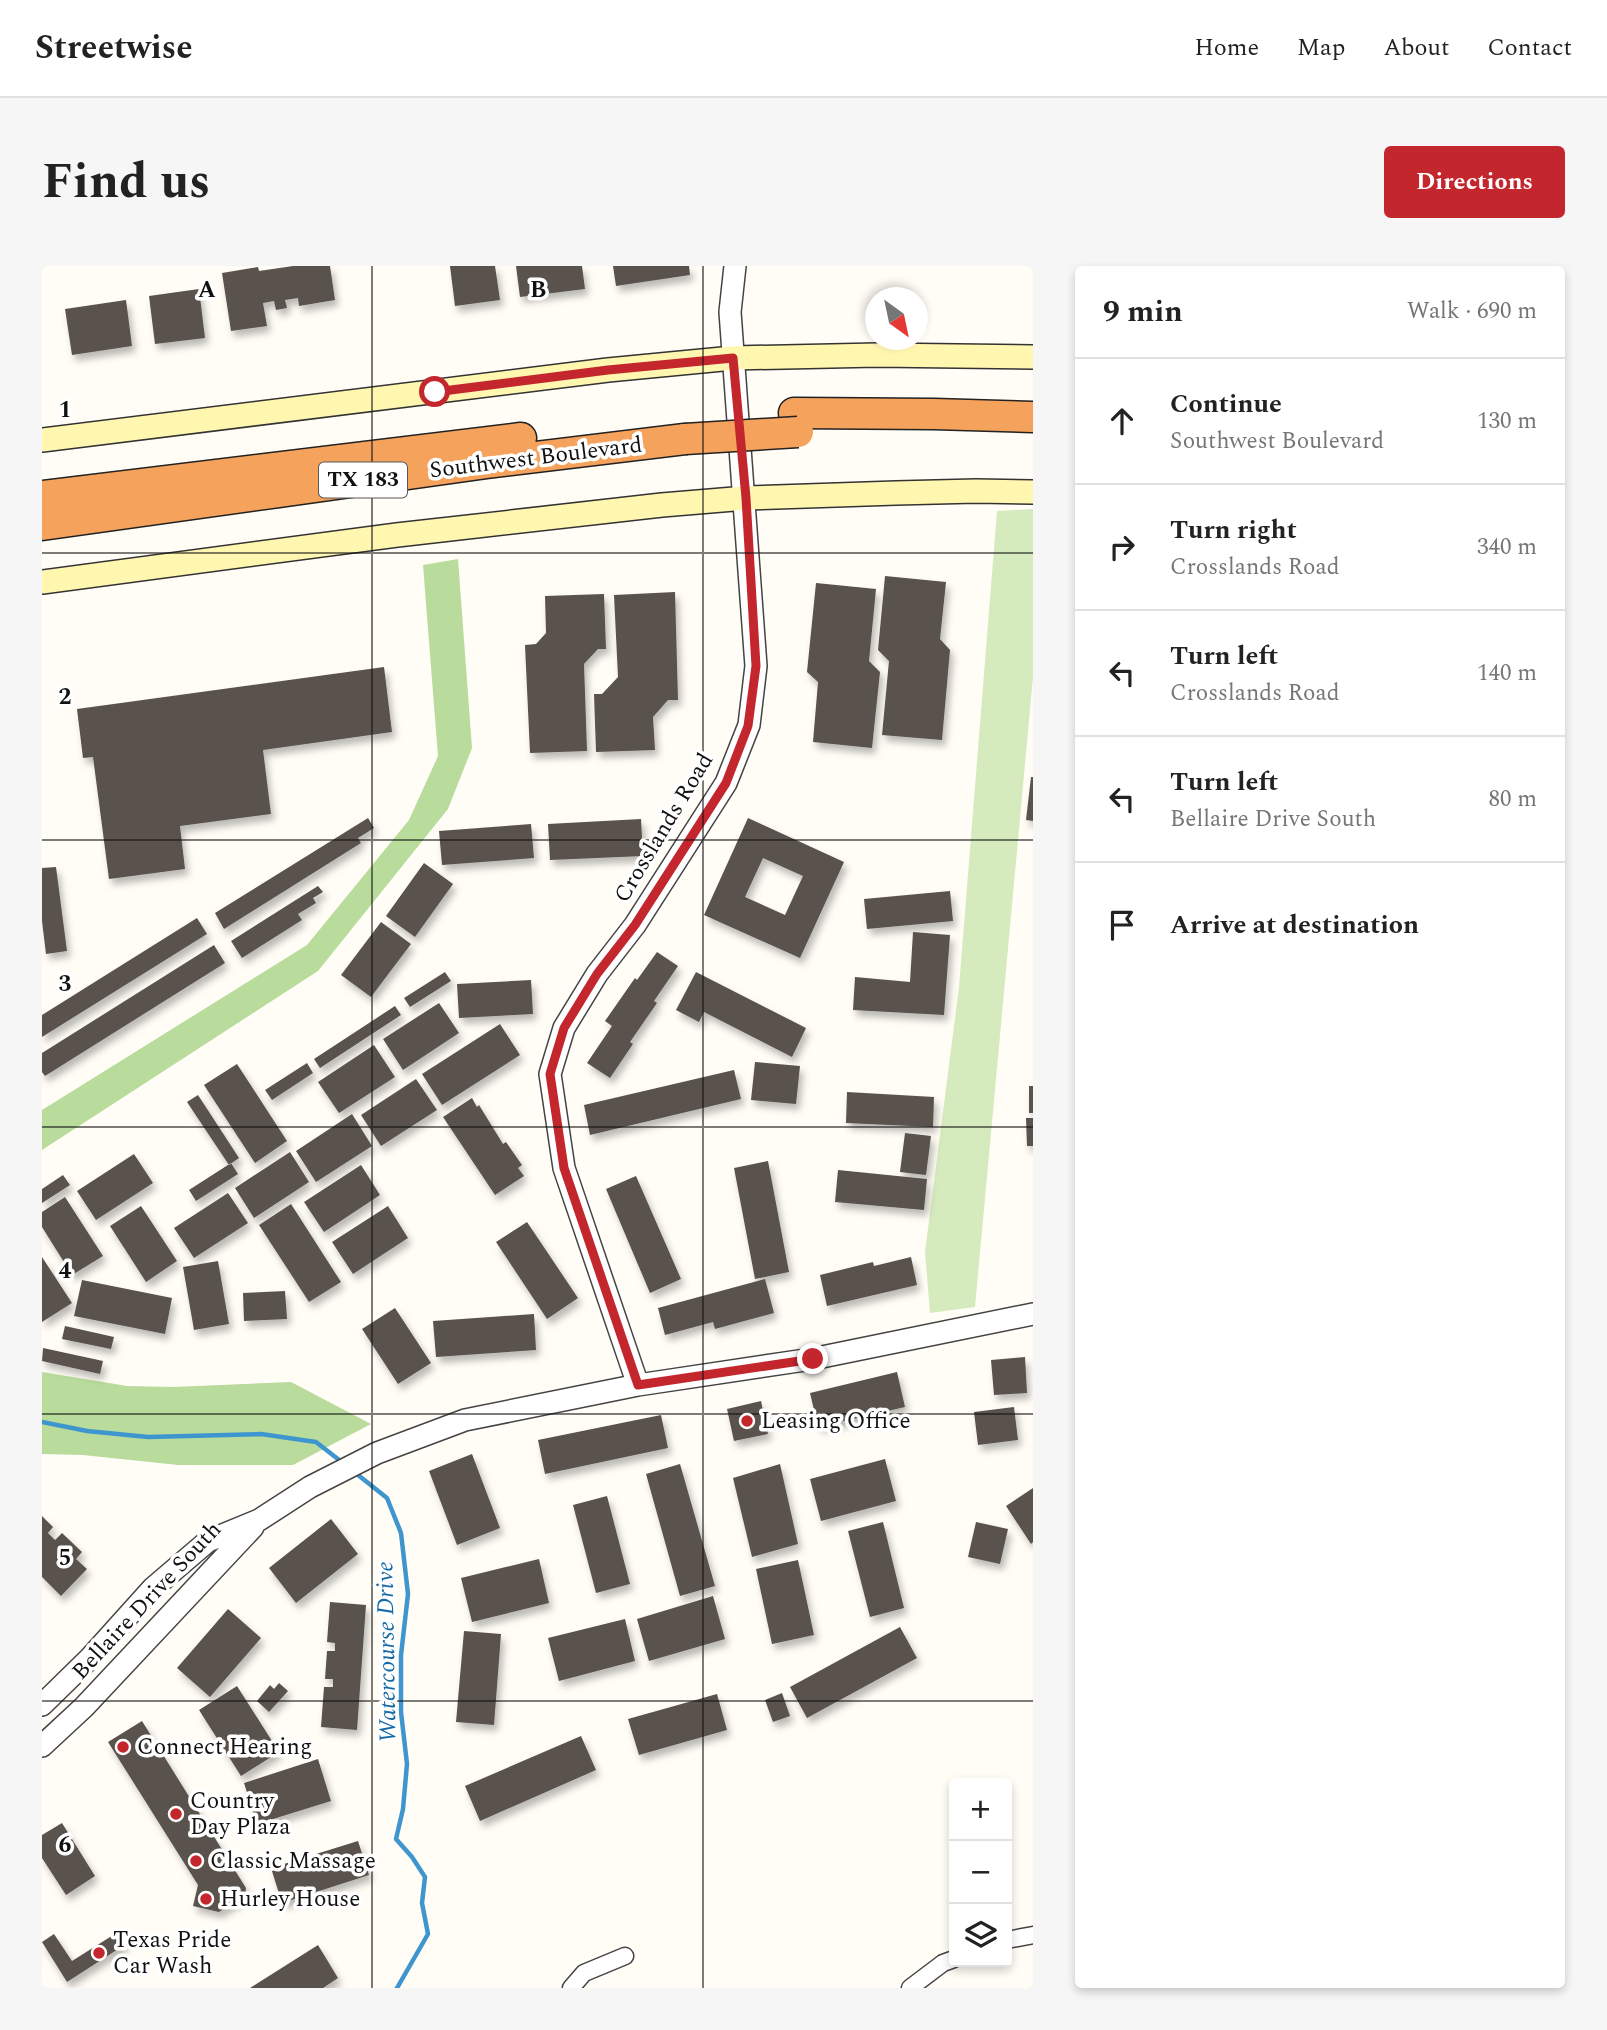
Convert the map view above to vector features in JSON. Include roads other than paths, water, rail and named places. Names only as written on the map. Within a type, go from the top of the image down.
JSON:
[{"type":"highway","name":"Southwest Boulevard","points":[[42,496],[162,481],[683,430],[934,414],[1033,417]]},
{"type":"highway","name":"Southwest Boulevard","points":[[796,423],[1033,435]]},
{"type":"highway","name":"Southwest Boulevard","points":[[42,525],[487,463],[683,430]]},
{"type":"highway","points":[[42,475],[127,472],[162,481]]},
{"type":"main road","points":[[42,440],[608,370],[733,358],[877,355],[1033,357]]},
{"type":"main road","points":[[42,582],[397,535],[662,505],[746,498],[976,491],[1033,492]]},
{"type":"street","name":"Crosslands Road","points":[[638,1385],[564,1168],[550,1074],[564,1028],[597,974],[635,925],[726,783],[745,735],[753,700],[756,666],[746,498],[730,312],[735,266]]},
{"type":"street","name":"Bellaire Drive South","points":[[42,1705],[90,1658],[153,1588],[208,1541],[259,1520],[310,1487],[377,1453],[465,1420],[638,1385],[813,1359],[1033,1314]]},
{"type":"street","name":"Bellaire Drive South","points":[[42,1746],[84,1707],[259,1520]]},
{"type":"street","points":[[1012,1939],[1033,1935]]},
{"type":"street","points":[[571,1988],[584,1973],[625,1956]]},
{"type":"street","points":[[909,1988],[949,1961]]},
{"type":"waterway","name":"Watercourse Drive","points":[[42,1422],[87,1431],[148,1437],[261,1434],[316,1442],[343,1463]]},
{"type":"waterway","name":"Watercourse Drive","points":[[353,1471],[387,1498],[401,1533],[408,1594],[401,1655],[401,1712],[407,1764],[403,1809],[396,1839],[425,1877],[422,1903],[428,1934],[397,1988]]},
{"type":"place","name":"Leasing Office","points":[[747,1421]]},
{"type":"place","name":"Connect Hearing","points":[[123,1747]]},
{"type":"place","name":"Country Day Plaza","points":[[176,1814]]},
{"type":"place","name":"Classic Massage","points":[[196,1861]]},
{"type":"place","name":"Hurley House","points":[[206,1899]]},
{"type":"place","name":"Texas Pride Car Wash","points":[[99,1953]]}]
